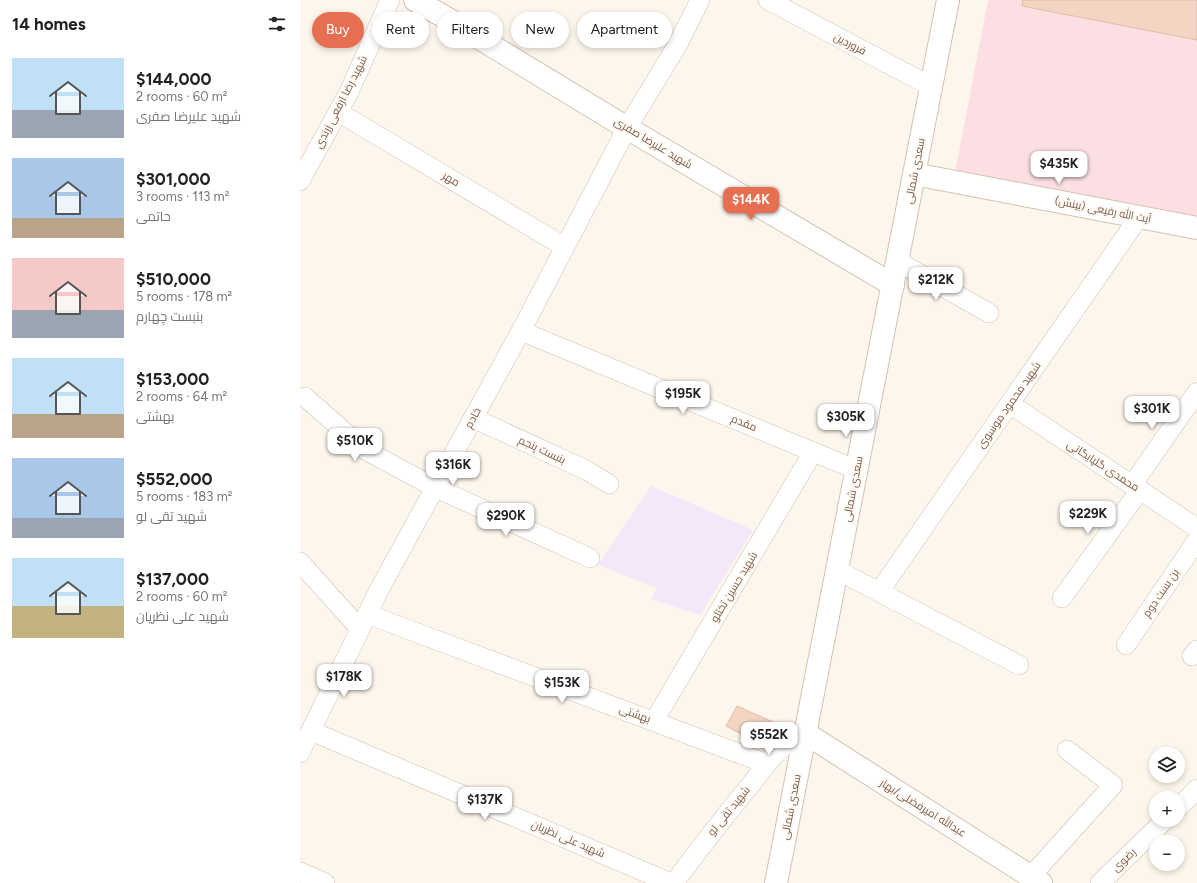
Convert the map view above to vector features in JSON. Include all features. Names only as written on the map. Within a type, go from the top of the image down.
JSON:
[{"type":"street","name":"شهید رضا ارفعی زرندی","points":[[301,176],[349,92],[390,0]]},
{"type":"street","name":"شهید علیرضا صفری","points":[[415,0],[627,128],[893,285]]},
{"type":"street","name":"خادم","points":[[300,753],[363,622],[434,487],[521,331],[627,128],[678,44],[700,0]]},
{"type":"street","name":"فروردین","points":[[768,0],[932,87]]},
{"type":"street","name":"سعدی شمالی","points":[[776,883],[797,738],[818,665],[948,0]]},
{"type":"street","name":"مهر","points":[[338,112],[565,247]]},
{"type":"street","name":"آیت الله رفیعی (بینش)","points":[[914,174],[1197,228]]},
{"type":"street","name":"شهید محمود موسوی","points":[[879,592],[1139,217]]},
{"type":"street","points":[[898,261],[989,313]]},
{"type":"street","name":"مقدم","points":[[521,331],[857,470]]},
{"type":"street","points":[[1062,598],[1197,392]]},
{"type":"street","points":[[305,397],[365,450],[434,487],[590,558]]},
{"type":"street","name":"محمدی گلپایگانی","points":[[1010,404],[1136,487],[1195,521]]},
{"type":"street","name":"بنبست پنجم","points":[[473,418],[586,470],[609,484]]},
{"type":"street","name":"شهید حسین تختلو","points":[[654,722],[813,452]]},
{"type":"street","name":"بن بست دوم","points":[[1126,645],[1197,540]]},
{"type":"street","points":[[300,562],[363,622]]},
{"type":"street","points":[[837,570],[1020,664]]},
{"type":"street","name":"بهشتی","points":[[363,622],[654,722],[767,764]]},
{"type":"street","name":"شهید علی نظریان","points":[[311,731],[673,883]]},
{"type":"street","name":"شهید تقی لو","points":[[673,883],[710,833],[767,764],[781,748],[797,738]]},
{"type":"street","name":"عبدالله امیرفضلی/بهار","points":[[797,738],[1036,880]]},
{"type":"street","points":[[1036,880],[1113,785],[1067,750]]},
{"type":"street","points":[[1185,801],[1197,789]]},
{"type":"street","name":"رضوی","points":[[1100,883],[1158,827]]},
{"type":"street","points":[[300,872],[325,883]]},
{"type":"shaded area","points":[[988,0],[1197,0],[1197,219],[955,173]]},
{"type":"shaded area","points":[[651,486],[753,530],[700,615],[651,599],[657,588],[598,565]]},
{"type":"building","points":[[1023,0],[1197,0],[1197,40],[1022,6]]},
{"type":"building","points":[[737,706],[791,730],[771,750],[726,726]]}]
